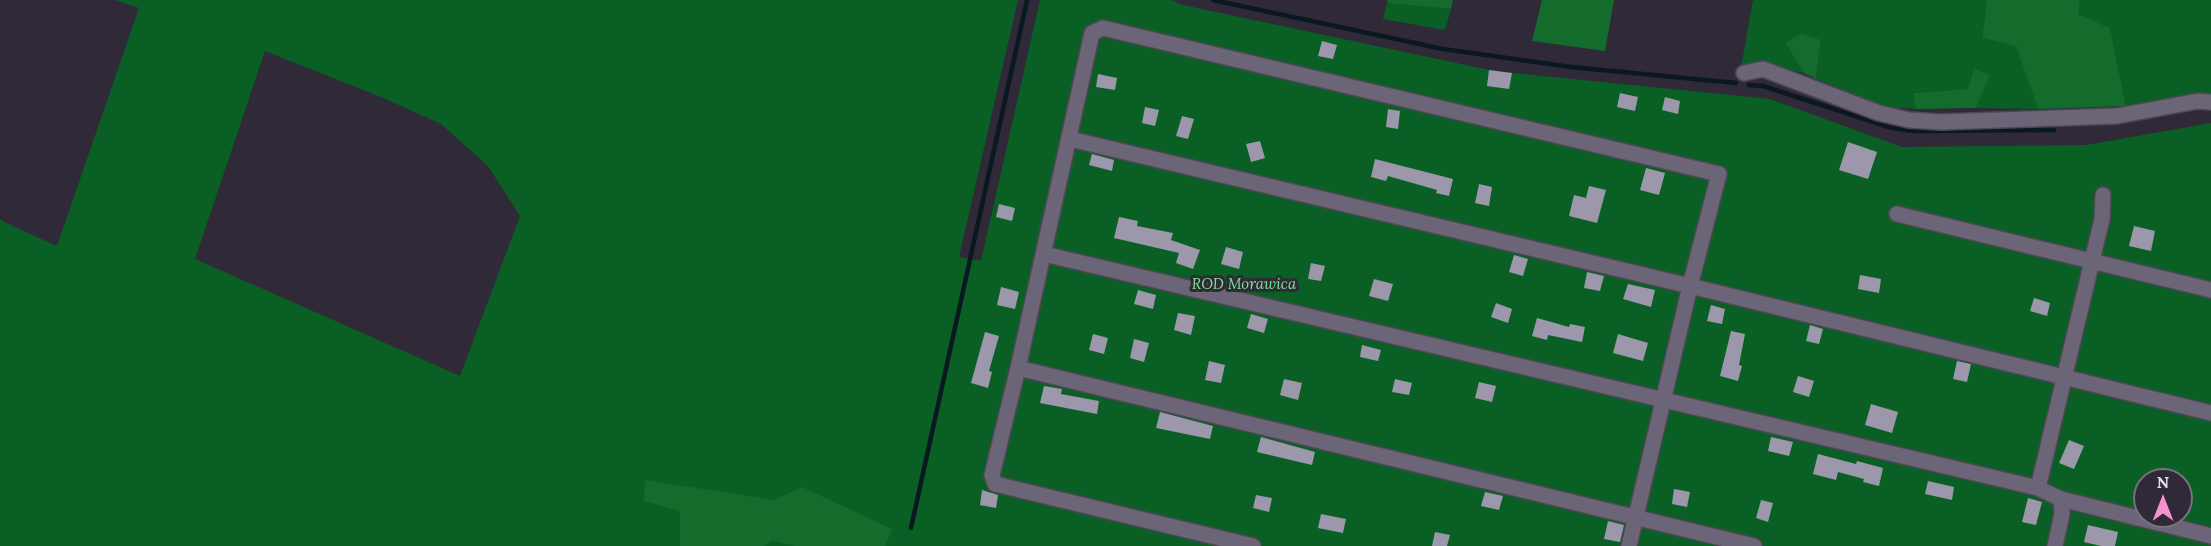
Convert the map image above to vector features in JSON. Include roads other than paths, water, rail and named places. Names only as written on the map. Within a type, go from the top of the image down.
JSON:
[{"type":"street","points":[[1253,546],[995,484],[992,475],[1044,254],[1092,33],[1103,28],[1719,174],[1662,400],[1629,546]]},
{"type":"street","points":[[1744,73],[1763,69],[1880,113],[1910,120],[1941,122],[2117,116],[2198,101],[2211,102]]},
{"type":"street","points":[[1070,139],[2065,376],[2211,413]]},
{"type":"street","points":[[2038,488],[2102,219],[2103,195]]},
{"type":"street","points":[[1897,214],[2211,290]]},
{"type":"street","points":[[1044,254],[2038,488],[2061,499],[2211,536]]},
{"type":"street","points":[[1018,368],[1754,546]]},
{"type":"street","points":[[2055,546],[2062,514],[2061,499]]},
{"type":"waterway","points":[[911,528],[1027,0]]},
{"type":"waterway","points":[[1213,0],[1443,49],[1571,67],[1736,83]]},
{"type":"waterway","points":[[1749,85],[1763,86],[1892,128],[1915,131],[2054,130]]},
{"type":"park label","name":"ROD Morawica","points":[[1244,285]]}]
